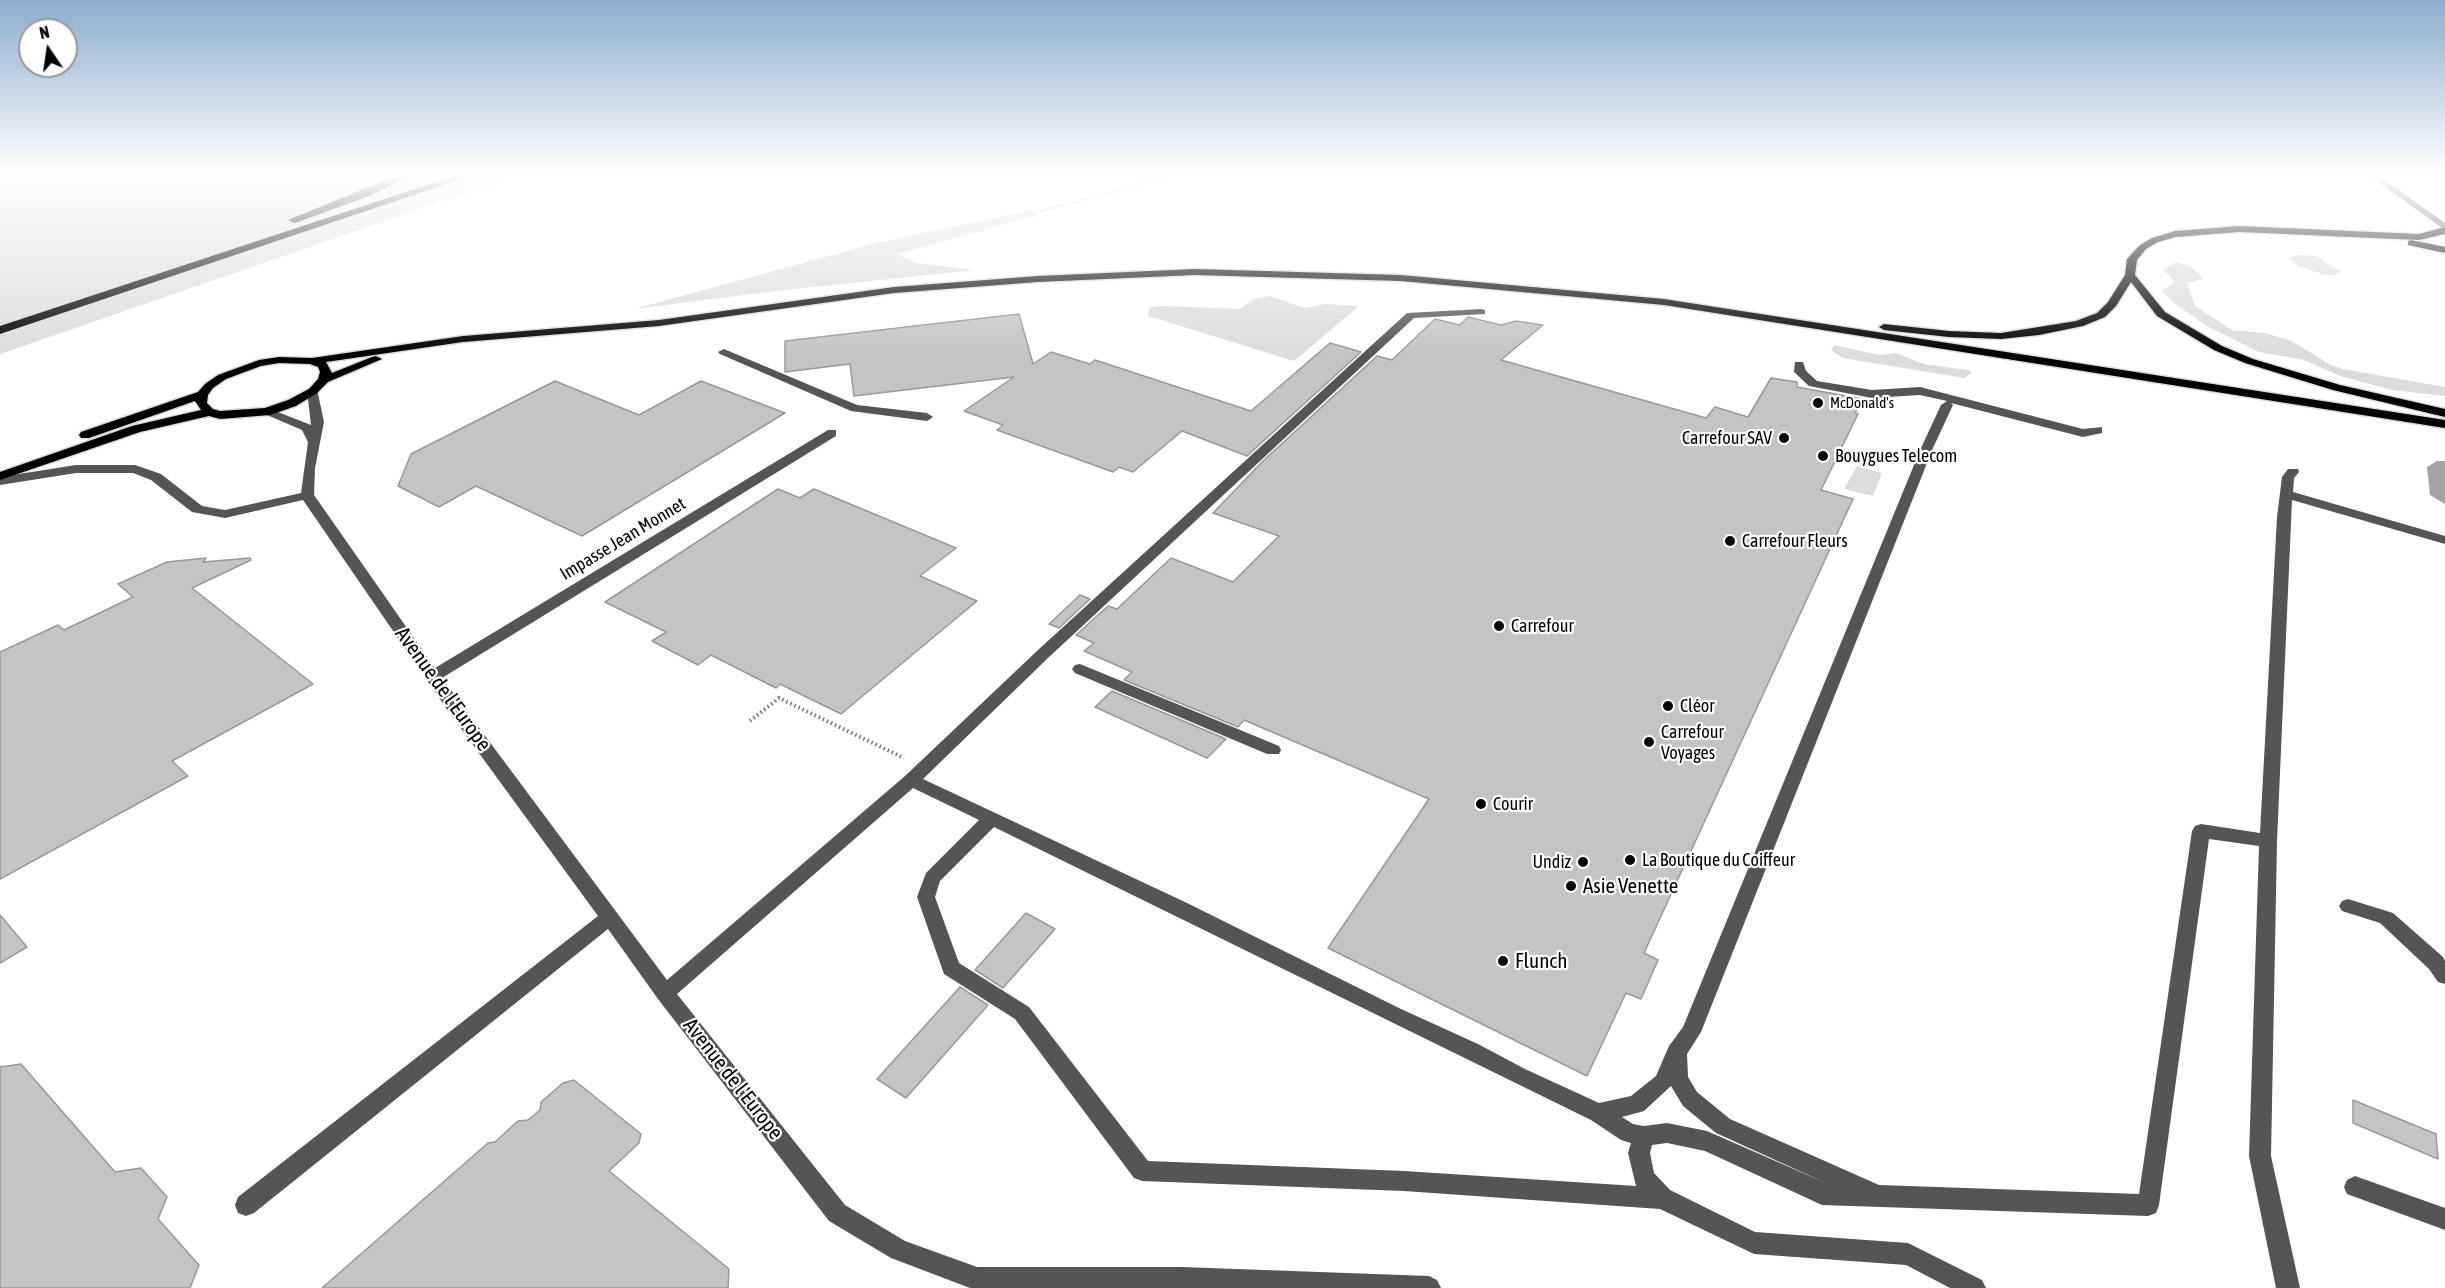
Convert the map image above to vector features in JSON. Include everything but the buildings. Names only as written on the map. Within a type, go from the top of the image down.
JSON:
[{"type":"highway","points":[[0,320],[252,235]]},
{"type":"highway","points":[[0,320],[259,235]]},
{"type":"highway","points":[[0,330],[289,235]]},
{"type":"highway","points":[[0,337],[294,235]]},
{"type":"main road","points":[[0,466],[201,395],[222,377],[240,369],[279,360],[312,361],[508,334],[659,323],[894,290],[1038,279],[1195,272],[1401,278],[1664,302],[1949,334],[2001,336],[2039,332],[2079,324],[2101,315],[2112,304],[2130,274],[2132,259],[2143,247],[2171,235]]},
{"type":"main road","points":[[2350,235],[2419,237],[2433,235]]},
{"type":"main road","points":[[2385,237],[2445,250]]},
{"type":"main road","points":[[2130,274],[2161,314],[2218,348],[2282,372],[2337,388],[2445,413]]},
{"type":"main road","points":[[1664,302],[2445,424]]},
{"type":"main road","points":[[0,476],[136,429],[209,412],[233,416],[266,412],[292,403],[313,392],[324,380],[362,363],[428,345]]},
{"type":"main road","points":[[312,361],[322,366],[326,372],[324,380]]},
{"type":"main road","points":[[201,395],[201,404],[209,412]]},
{"type":"street","points":[[665,993],[918,773],[1043,654],[1411,315],[1481,312]]},
{"type":"street","points":[[724,352],[855,408],[927,417]]},
{"type":"street","points":[[1799,364],[1800,372],[1813,384],[1872,394],[1920,391],[2083,433],[2098,430]]},
{"type":"street","points":[[0,481],[75,469],[135,469],[156,477],[182,499],[207,513],[225,514],[256,509],[307,495],[318,422],[313,392]]},
{"type":"street","points":[[1598,1113],[1637,1104],[1663,1083],[1676,1052],[1691,1032],[1924,456],[1947,405]]},
{"type":"street","points":[[266,412],[307,428],[314,441]]},
{"type":"street","name":"Impasse Jean Monnet","points":[[433,676],[832,433]]},
{"type":"street","points":[[2288,1288],[2260,1156],[2268,841],[2288,477],[2293,472]]},
{"type":"street","points":[[2287,494],[2445,540]]},
{"type":"street","name":"Avenue de l'Europe","points":[[307,495],[327,527],[433,676],[665,993],[837,1213],[898,1250],[977,1280],[1182,1279],[1429,1288]]},
{"type":"street","points":[[1080,669],[1273,750]]},
{"type":"street","points":[[918,773],[991,819],[1180,908],[1394,1015],[1471,1050],[1518,1076],[1598,1113],[1629,1133],[1644,1136],[1667,1133],[1707,1141],[1822,1194],[2148,1205],[2201,831],[2268,841]]},
{"type":"street","points":[[991,819],[932,878],[926,897],[951,968],[1022,1013],[1142,1171],[1404,1181],[1662,1198]]},
{"type":"street","points":[[2348,906],[2386,918],[2436,963],[2445,976]]},
{"type":"street","points":[[246,1205],[610,917]]},
{"type":"street","points":[[1676,1052],[1678,1078],[1690,1099],[1723,1126],[1878,1196]]},
{"type":"street","points":[[1644,1136],[1639,1153],[1644,1178],[1662,1198],[1754,1243],[1908,1254],[1974,1288]]},
{"type":"street","points":[[2355,1187],[2445,1219]]},
{"type":"path","points":[[750,721],[779,698],[918,773]]},
{"type":"shaded area","points":[[0,235],[344,235],[0,354]]},
{"type":"shaded area","points":[[913,235],[966,235],[897,254],[917,263],[975,270],[775,291],[634,309],[876,243]]},
{"type":"shaded area","points":[[2297,255],[2316,256],[2341,272],[2325,275],[2299,266],[2289,258]]},
{"type":"shaded area","points":[[2175,262],[2189,265],[2204,279],[2187,283],[2195,306],[2232,330],[2265,333],[2292,341],[2329,364],[2343,369],[2445,387],[2445,396],[2392,390],[2340,376],[2304,360],[2259,352],[2207,326],[2175,304],[2162,291],[2174,283],[2171,277],[2163,271]]},
{"type":"shaded area","points":[[1270,296],[1304,308],[1325,304],[1359,306],[1294,361],[1148,316],[1149,308],[1160,306],[1240,309],[1254,299]]},
{"type":"shaded area","points":[[1834,345],[1879,355],[1896,353],[1924,364],[1967,370],[1972,373],[1964,378],[1843,358],[1831,350]]},
{"type":"shaded area","points":[[2437,461],[2445,461],[2445,504],[2430,495],[2427,467]]},
{"type":"shaded area","points":[[1857,466],[1882,473],[1873,496],[1844,489]]},
{"type":"place","name":"McDonald's","points":[[1818,403]]},
{"type":"place","name":"Carrefour SAV","points":[[1784,438]]},
{"type":"place","name":"Bouygues Telecom","points":[[1823,456]]},
{"type":"place","name":"Carrefour Fleurs","points":[[1730,541]]},
{"type":"place","name":"Carrefour","points":[[1499,626]]},
{"type":"place","name":"Cléor","points":[[1668,706]]},
{"type":"place","name":"Carrefour Voyages","points":[[1649,742]]},
{"type":"place","name":"Courir","points":[[1481,804]]},
{"type":"place","name":"La Boutique du Coiffeur","points":[[1630,860]]},
{"type":"place","name":"Undiz","points":[[1583,862]]},
{"type":"place","name":"Asie Venette","points":[[1571,886]]},
{"type":"place","name":"Flunch","points":[[1503,961]]}]
